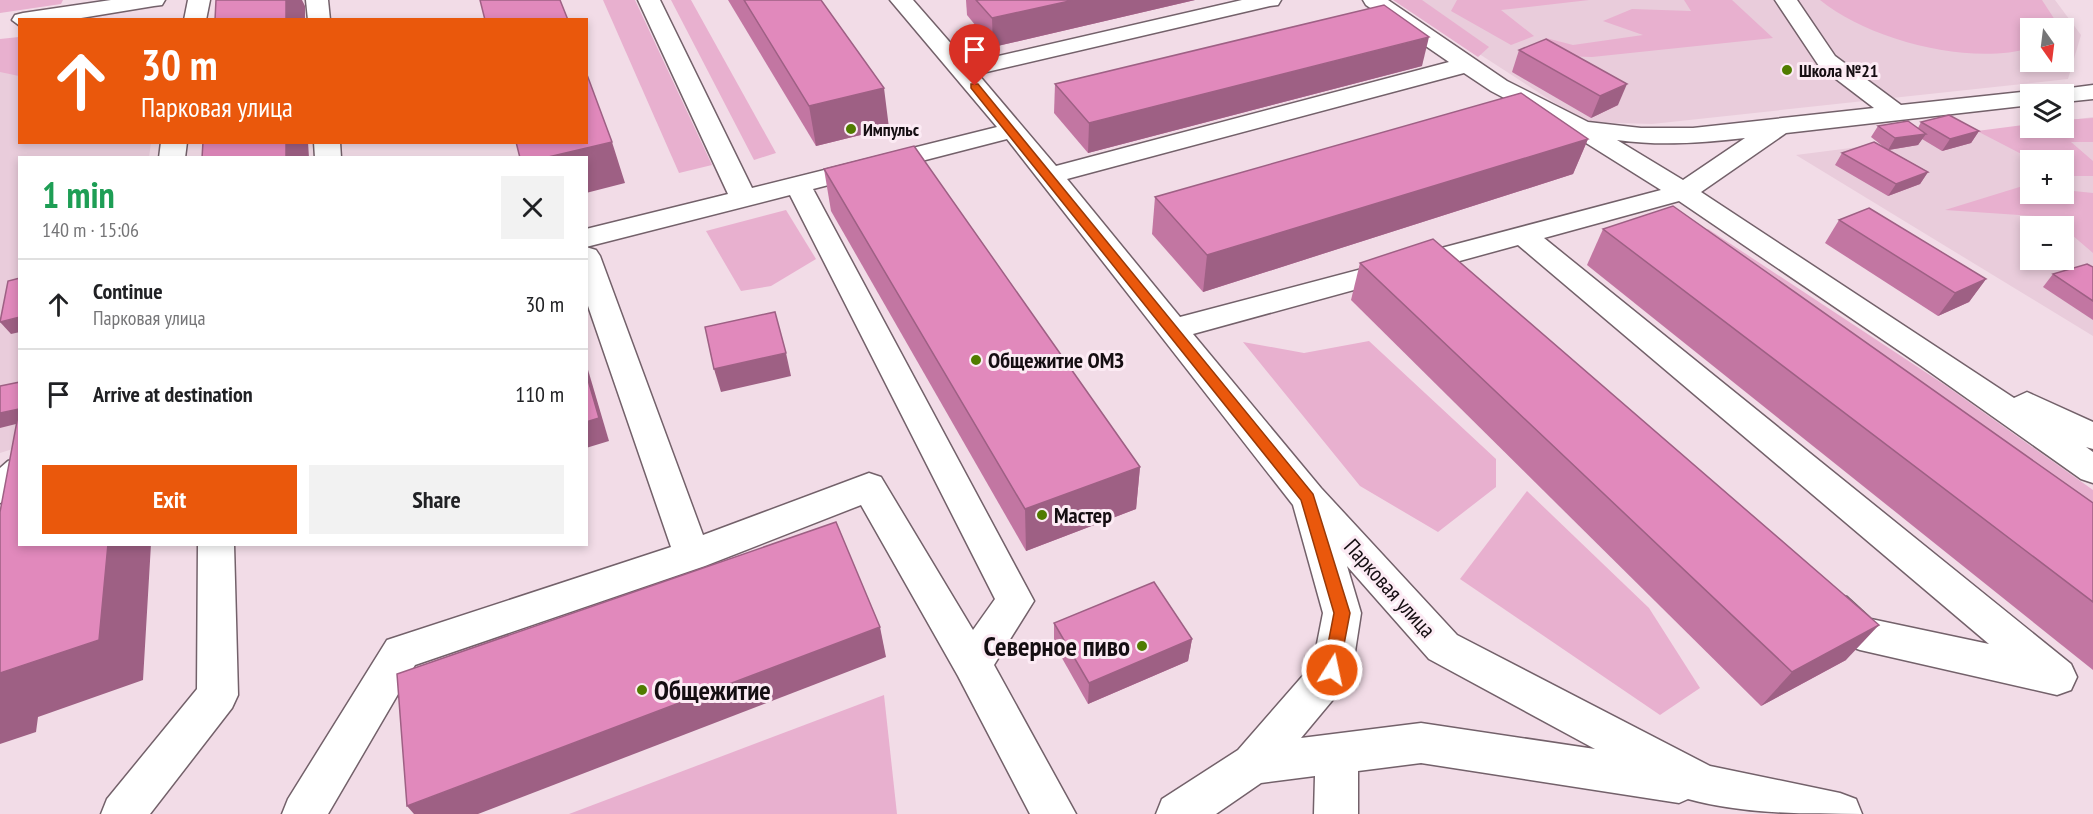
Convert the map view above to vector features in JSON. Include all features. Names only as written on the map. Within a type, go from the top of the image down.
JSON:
[{"type":"street","points":[[34,18],[154,0]]},
{"type":"street","points":[[195,18],[199,0]]},
{"type":"street","points":[[317,0],[319,18]]},
{"type":"street","points":[[649,0],[744,199]]},
{"type":"street","name":"Парковая улица","points":[[901,0],[1013,130],[1308,498],[1443,647],[1704,785],[1840,814]]},
{"type":"street","points":[[962,71],[1270,0]]},
{"type":"street","points":[[1374,0],[1499,86],[1576,126],[1683,192],[1931,357],[2093,470]]},
{"type":"street","points":[[1786,0],[1827,61],[1894,112]]},
{"type":"street","points":[[0,23],[18,20]]},
{"type":"street","points":[[1049,176],[1467,64]]},
{"type":"street","points":[[2074,94],[2093,92]]},
{"type":"street","points":[[1576,126],[1641,136],[1693,136],[2020,99]]},
{"type":"street","points":[[1172,328],[1683,192],[1778,127]]},
{"type":"street","points":[[588,238],[1013,130]]},
{"type":"street","points":[[798,185],[1015,601],[972,664]]},
{"type":"street","points":[[1523,235],[2057,677],[1860,633],[1806,586]]},
{"type":"street","points":[[1432,259],[1458,283]]},
{"type":"street","points":[[588,262],[692,555]]},
{"type":"street","points":[[1931,357],[2093,437]]},
{"type":"street","points":[[0,489],[18,472]]},
{"type":"street","points":[[304,814],[400,652],[692,555],[869,487],[972,664],[1054,814]]},
{"type":"street","points":[[1178,814],[1253,764],[1332,670],[1342,613],[1308,498]]},
{"type":"street","points":[[123,814],[217,695],[216,546]]},
{"type":"street","points":[[1253,764],[1421,743],[1704,785]]},
{"type":"street","points":[[1336,753],[1336,814]]},
{"type":"shaded area","points":[[0,0],[63,0],[61,4],[0,13]]},
{"type":"shaded area","points":[[603,0],[635,0],[712,165],[679,173]]},
{"type":"shaded area","points":[[671,0],[691,0],[776,153],[754,160]]},
{"type":"shaded area","points":[[1393,0],[1422,0],[1489,47],[1478,57]]},
{"type":"shaded area","name":"Школа №21","points":[[1396,0],[2055,0],[2068,18],[2020,18],[2020,72],[2070,72],[2068,79],[1652,124],[1584,122]]},
{"type":"shaded area","points":[[1457,0],[1589,0],[1501,10],[1534,36],[1511,45],[1451,11]]},
{"type":"shaded area","points":[[1684,0],[1732,0],[1773,38],[1592,57],[1532,55],[1546,38],[1573,45],[1643,35],[1603,21],[1632,9],[1691,11]]},
{"type":"shaded area","points":[[1820,0],[2042,0],[2054,18],[2020,18],[2020,50],[1979,54],[1921,46],[1892,38],[1841,14]]},
{"type":"shaded area","name":"Школа №21","points":[[2074,26],[2081,35],[2074,59]]},
{"type":"shaded area","points":[[18,37],[18,76],[0,72],[0,39]]},
{"type":"shaded area","points":[[18,49],[18,144],[151,144],[149,156],[18,156],[18,447],[0,453],[0,52]]},
{"type":"shaded area","points":[[2093,117],[2093,336],[1796,155],[2020,126],[2020,138],[2074,138],[2074,120]]},
{"type":"shaded area","points":[[2093,118],[2093,142],[2071,142],[2093,161],[2093,176],[2074,176],[2074,150],[2020,150],[2020,153],[1977,131],[2020,125],[2020,138],[2074,138],[2074,119]]},
{"type":"shaded area","points":[[2020,187],[2020,204],[2074,204],[2074,191],[2093,193],[2093,253],[2074,237],[2074,216],[1945,210]]},
{"type":"shaded area","points":[[786,210],[816,259],[771,286],[741,291],[706,231]]},
{"type":"shaded area","points":[[1708,229],[1945,385],[2093,490],[2093,549],[1671,240]]},
{"type":"shaded area","points":[[1369,341],[1496,459],[1496,487],[1438,532],[1360,486],[1243,342],[1304,353]]},
{"type":"shaded area","points":[[1527,491],[1649,608],[1700,688],[1660,715],[1460,579]]},
{"type":"shaded area","points":[[884,695],[897,814],[569,814]]},
{"type":"building","points":[[216,0],[286,0],[286,18],[215,18]]},
{"type":"building","points":[[480,0],[560,0],[567,18],[484,18]]},
{"type":"building","points":[[744,0],[821,0],[884,88],[809,106]]},
{"type":"building","points":[[976,0],[1074,0],[992,18]]},
{"type":"building","points":[[1384,5],[1429,37],[1089,123],[1055,84]]},
{"type":"building","points":[[1546,39],[1627,84],[1600,96],[1519,50]]},
{"type":"building","points":[[588,77],[612,142],[552,156],[520,156],[516,144],[588,144]]},
{"type":"building","points":[[1521,93],[1588,139],[1207,255],[1155,197]]},
{"type":"building","points":[[1949,115],[1979,131],[1950,139],[1921,122]]},
{"type":"building","points":[[1908,121],[1926,134],[1895,138],[1878,126]]},
{"type":"building","points":[[1874,142],[1928,172],[1896,184],[1842,153]]},
{"type":"building","points":[[203,144],[286,144],[286,156],[202,156]]},
{"type":"building","name":"Общежитие ОМЗ","points":[[914,146],[1140,467],[1025,509],[824,169]]},
{"type":"building","points":[[1673,206],[2093,503],[2093,602],[1603,229]]},
{"type":"building","points":[[1869,208],[1986,279],[1955,293],[1839,220]]},
{"type":"building","points":[[1433,239],[1879,625],[1792,672],[1360,263]]},
{"type":"building","points":[[2087,264],[2093,267],[2093,301],[2053,274],[2074,270],[2074,268]]},
{"type":"building","points":[[18,278],[18,318],[0,322],[8,281]]},
{"type":"building","points":[[775,312],[786,353],[714,369],[705,327]]},
{"type":"building","points":[[588,380],[599,418],[588,421]]},
{"type":"building","points":[[18,382],[18,409],[0,413],[0,386]]},
{"type":"building","points":[[18,416],[18,546],[108,546],[99,640],[0,673],[0,512]]},
{"type":"building","points":[[836,522],[880,627],[407,806],[397,674]]},
{"type":"building","points":[[1154,582],[1192,639],[1089,683],[1054,623]]},
{"type":"place","name":"Школа №21","points":[[1787,70]]},
{"type":"place","name":"Импульс","points":[[851,129]]},
{"type":"place","name":"Общежитие ОМЗ","points":[[976,360]]},
{"type":"place","name":"Мастер","points":[[1042,515]]},
{"type":"place","name":"Северное пиво","points":[[1142,646]]},
{"type":"place","name":"Общежитие","points":[[642,690]]},
{"type":"route","points":[[975,86],[1013,130],[1308,498],[1342,613],[1332,670]]}]
